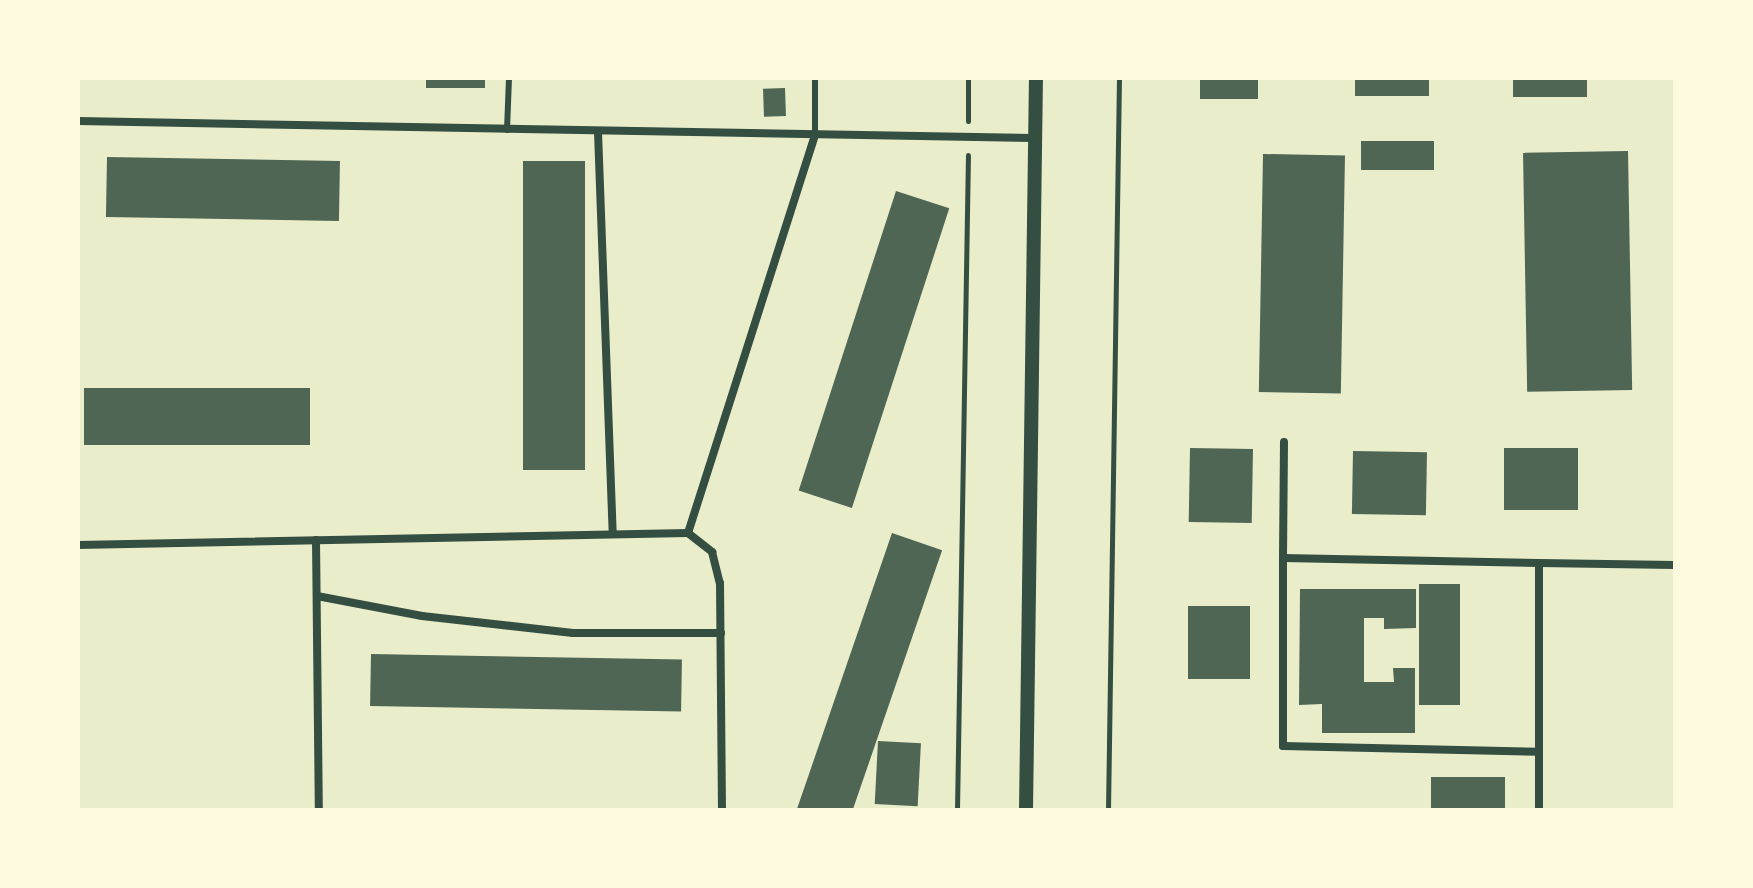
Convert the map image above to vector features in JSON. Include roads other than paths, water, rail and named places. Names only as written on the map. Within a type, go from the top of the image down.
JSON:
[{"type":"street","points":[[1026,810],[1036,78]]},
{"type":"street","points":[[78,121],[402,124],[507,130],[1035,138]]},
{"type":"street","points":[[598,132],[599,277],[606,308],[613,533]]},
{"type":"street","points":[[688,533],[815,135]]},
{"type":"street","points":[[1284,442],[1283,746],[1539,752]]},
{"type":"street","points":[[78,545],[688,533],[712,552],[720,583],[722,810]]},
{"type":"street","points":[[316,540],[319,810]]},
{"type":"street","points":[[1283,558],[1675,565]]},
{"type":"street","points":[[1539,563],[1539,810]]},
{"type":"street","points":[[317,596],[422,616],[573,633],[721,633]]},
{"type":"lane","points":[[507,130],[509,78]]},
{"type":"lane","points":[[815,78],[815,135]]}]
